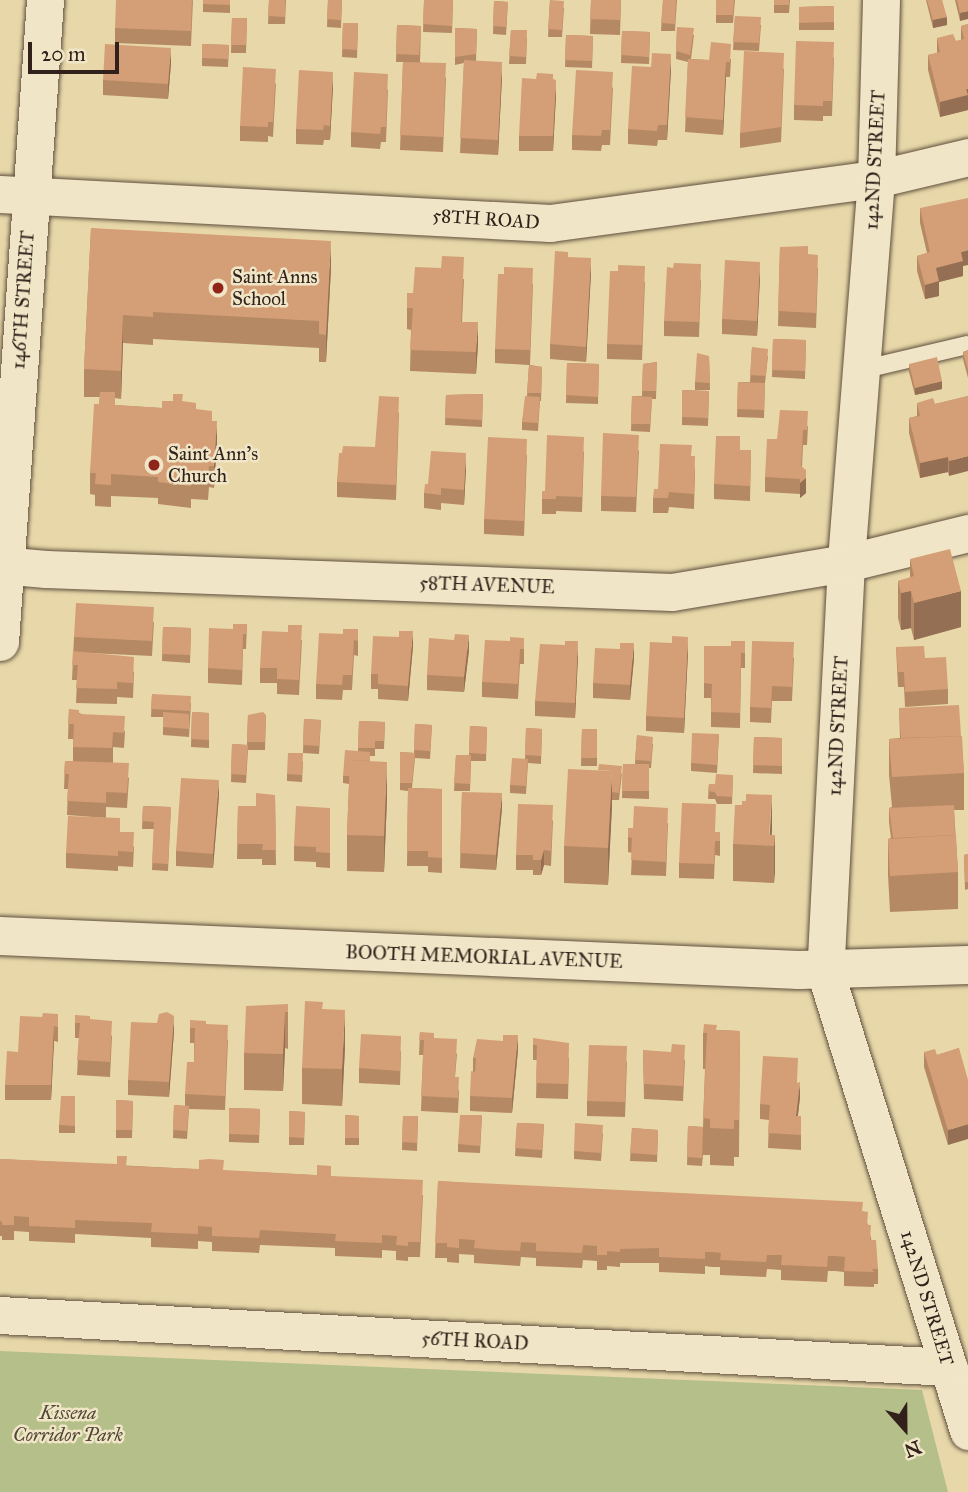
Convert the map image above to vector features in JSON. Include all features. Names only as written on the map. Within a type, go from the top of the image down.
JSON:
[{"type":"street","name":"146TH STREET","points":[[0,642],[15,195],[45,0]]},
{"type":"street","name":"142ND STREET","points":[[882,0],[876,179],[846,563],[825,971],[968,1431]]},
{"type":"street","name":"58TH ROAD","points":[[15,195],[550,223],[876,179],[968,157]]},
{"type":"street","name":"58TH AVENUE","points":[[2,565],[671,592],[846,563],[968,533]]},
{"type":"street","name":"BOOTH MEMORIAL AVENUE","points":[[0,936],[825,971],[968,965]]},
{"type":"street","name":"56TH ROAD","points":[[0,1315],[949,1367]]},
{"type":"lane","points":[[861,370],[968,345]]},
{"type":"green space","name":"Kissena Corridor Park","points":[[0,1351],[922,1390],[948,1492],[0,1492]]},
{"type":"building","points":[[116,0],[192,0],[191,31],[115,28]]},
{"type":"building","points":[[203,0],[230,0],[230,5],[203,4]]},
{"type":"building","points":[[269,0],[285,0],[285,17],[268,16]]},
{"type":"building","points":[[328,0],[342,0],[341,20],[327,19]]},
{"type":"building","points":[[424,0],[453,0],[452,26],[423,24]]},
{"type":"building","points":[[550,0],[564,1],[562,30],[548,29]]},
{"type":"building","points":[[591,0],[621,0],[620,20],[590,19]]},
{"type":"building","points":[[663,0],[676,0],[675,24],[661,23]]},
{"type":"building","points":[[716,0],[734,0],[733,15],[716,15]]},
{"type":"building","points":[[774,0],[789,0],[789,5],[774,5]]},
{"type":"building","points":[[927,0],[942,0],[947,17],[933,20]]},
{"type":"building","points":[[957,0],[968,0],[968,11],[960,13]]},
{"type":"building","points":[[494,1],[508,2],[506,27],[493,26]]},
{"type":"building","points":[[834,6],[834,22],[799,23],[799,7]]},
{"type":"building","points":[[735,16],[761,17],[759,43],[733,42]]},
{"type":"building","points":[[232,18],[247,18],[246,45],[231,45]]},
{"type":"building","points":[[343,23],[358,23],[357,50],[342,49]]},
{"type":"building","points":[[968,24],[968,95],[940,102],[928,55],[940,52],[937,38],[953,34],[956,41],[964,39],[961,26]]},
{"type":"building","points":[[397,25],[421,26],[419,55],[396,54]]},
{"type":"building","points":[[677,27],[694,28],[690,55],[676,51]]},
{"type":"building","points":[[455,28],[477,29],[476,54],[455,57]]},
{"type":"building","points":[[511,30],[527,30],[526,57],[509,56]]},
{"type":"building","points":[[622,31],[650,32],[649,57],[621,55]]},
{"type":"building","points":[[566,35],[593,36],[592,61],[565,60]]},
{"type":"building","points":[[796,41],[834,42],[832,101],[823,101],[823,106],[794,105]]},
{"type":"building","points":[[711,42],[731,44],[730,62],[726,62],[723,120],[685,117],[688,59],[709,60]]},
{"type":"building","points":[[105,44],[171,48],[168,84],[103,80]]},
{"type":"building","points":[[202,44],[229,45],[228,59],[202,58]]},
{"type":"building","points":[[744,51],[784,53],[781,127],[740,133]]},
{"type":"building","points":[[652,53],[671,54],[667,125],[658,125],[657,131],[628,129],[632,66],[651,67]]},
{"type":"building","points":[[464,60],[502,62],[498,140],[460,138]]},
{"type":"building","points":[[403,62],[446,63],[443,137],[400,135]]},
{"type":"building","points":[[243,67],[276,69],[273,122],[268,122],[268,127],[240,126]]},
{"type":"building","points":[[299,70],[333,72],[330,126],[324,125],[323,130],[296,129]]},
{"type":"building","points":[[576,70],[613,72],[610,130],[602,130],[601,136],[572,135]]},
{"type":"building","points":[[354,72],[388,74],[386,127],[381,127],[380,134],[351,132]]},
{"type":"building","points":[[537,73],[553,74],[553,79],[556,80],[553,136],[519,136],[522,78],[536,79]]},
{"type":"building","points":[[968,198],[968,250],[961,252],[963,261],[936,268],[939,281],[925,285],[917,256],[930,252],[920,208]]},
{"type":"building","points":[[91,228],[331,241],[326,335],[319,334],[319,321],[153,312],[153,317],[123,315],[121,371],[84,369]]},
{"type":"building","points":[[808,246],[808,254],[818,255],[816,313],[778,311],[780,247]]},
{"type":"building","points":[[555,251],[568,252],[568,257],[591,258],[586,347],[550,344]]},
{"type":"building","points":[[442,256],[464,257],[461,322],[478,322],[476,352],[410,350],[413,308],[407,308],[407,293],[413,293],[415,267],[441,268]]},
{"type":"building","points":[[725,260],[760,262],[757,321],[722,319]]},
{"type":"building","points":[[674,263],[701,264],[699,322],[664,321],[667,267],[673,268]]},
{"type":"building","points":[[618,265],[645,266],[642,345],[607,344],[610,271],[618,271]]},
{"type":"building","points":[[504,267],[533,268],[530,350],[495,349],[498,274],[504,274]]},
{"type":"building","points":[[773,339],[806,340],[805,371],[772,370]]},
{"type":"building","points":[[752,347],[768,349],[766,376],[750,375]]},
{"type":"building","points":[[968,350],[968,370],[963,352]]},
{"type":"building","points":[[697,353],[709,356],[710,383],[695,382]]},
{"type":"building","points":[[937,357],[942,381],[915,388],[909,364]]},
{"type":"building","points":[[657,362],[656,391],[642,391],[643,364]]},
{"type":"building","points":[[567,363],[599,364],[598,397],[566,395]]},
{"type":"building","points":[[529,365],[542,367],[541,393],[527,393]]},
{"type":"building","points":[[738,382],[765,383],[764,410],[737,409]]},
{"type":"building","points":[[682,390],[709,391],[708,418],[682,417]]},
{"type":"building","name":"Saint Ann's Church","points":[[100,392],[115,392],[115,405],[162,408],[162,401],[173,401],[173,394],[183,394],[182,401],[196,403],[196,409],[212,411],[212,421],[217,421],[214,466],[209,466],[208,479],[191,478],[191,486],[158,482],[158,477],[111,474],[111,485],[95,484],[96,473],[90,473],[94,404],[99,404]]},
{"type":"building","points":[[483,394],[482,420],[445,418],[446,395]]},
{"type":"building","points":[[379,396],[399,397],[396,485],[337,482],[339,453],[342,453],[343,446],[375,447]]},
{"type":"building","points":[[525,396],[540,397],[538,423],[522,422]]},
{"type":"building","points":[[632,396],[652,397],[650,424],[631,424]]},
{"type":"building","points":[[968,396],[968,456],[949,461],[948,457],[920,463],[909,418],[920,416],[917,403],[933,398],[935,404]]},
{"type":"building","points":[[780,410],[808,411],[807,430],[803,430],[801,466],[806,470],[806,478],[800,483],[800,479],[765,477],[767,439],[777,439]]},
{"type":"building","points":[[603,433],[639,435],[636,497],[601,496]]},
{"type":"building","points":[[547,435],[584,437],[582,497],[556,496],[556,499],[542,499],[542,491],[545,491]]},
{"type":"building","points":[[716,436],[740,436],[740,450],[751,450],[750,486],[714,484]]},
{"type":"building","points":[[488,437],[527,439],[524,521],[484,519]]},
{"type":"building","points":[[660,444],[692,445],[691,456],[695,456],[694,494],[669,492],[668,498],[653,498],[654,489],[658,489]]},
{"type":"building","points":[[431,451],[466,453],[464,490],[441,488],[441,495],[424,493],[425,484],[428,484]]},
{"type":"building","points":[[950,549],[961,591],[914,603],[911,591],[901,593],[898,581],[914,576],[910,559]]},
{"type":"building","points":[[76,603],[154,607],[152,641],[74,637]]},
{"type":"building","points":[[233,624],[247,624],[246,634],[243,634],[242,670],[208,668],[209,628],[233,629]]},
{"type":"building","points":[[288,625],[302,625],[299,680],[277,679],[277,668],[260,668],[262,631],[288,632]]},
{"type":"building","points":[[163,627],[191,628],[190,655],[162,654]]},
{"type":"building","points":[[343,629],[358,629],[358,641],[354,640],[352,675],[343,675],[342,685],[316,684],[319,633],[343,634]]},
{"type":"building","points":[[399,631],[413,631],[408,686],[378,684],[378,674],[371,674],[373,636],[399,637]]},
{"type":"building","points":[[455,634],[469,635],[464,677],[427,675],[429,638],[454,640]]},
{"type":"building","points":[[672,636],[688,637],[684,718],[646,716],[650,642],[672,643]]},
{"type":"building","points":[[510,637],[524,638],[524,649],[520,649],[518,684],[482,682],[485,640],[510,641]]},
{"type":"building","points":[[565,641],[578,641],[575,703],[535,701],[540,644],[565,645]]},
{"type":"building","points":[[731,641],[745,641],[745,653],[741,653],[740,713],[711,712],[712,684],[704,683],[704,646],[731,646]]},
{"type":"building","points":[[752,641],[794,642],[792,687],[772,686],[771,708],[750,707]]},
{"type":"building","points":[[620,643],[634,643],[630,685],[593,683],[595,648],[620,649]]},
{"type":"building","points":[[924,646],[925,658],[946,657],[948,689],[905,692],[904,672],[898,672],[896,647]]},
{"type":"building","points":[[73,651],[134,657],[133,683],[117,682],[117,689],[76,688],[78,665],[72,665]]},
{"type":"building","points":[[152,694],[191,696],[190,711],[151,709]]},
{"type":"building","points":[[959,705],[961,736],[901,738],[899,708]]},
{"type":"building","points":[[69,709],[79,710],[79,714],[125,716],[124,733],[113,732],[112,748],[73,747],[74,724],[68,724]]},
{"type":"building","points":[[163,712],[189,714],[189,729],[163,727]]},
{"type":"building","points":[[192,712],[209,713],[209,740],[191,739]]},
{"type":"building","points":[[263,712],[266,715],[265,742],[247,742],[248,715]]},
{"type":"building","points":[[304,719],[321,720],[319,746],[303,745]]},
{"type":"building","points":[[359,721],[385,722],[384,741],[375,741],[375,748],[358,748]]},
{"type":"building","points":[[415,724],[432,725],[430,751],[414,750]]},
{"type":"building","points":[[470,726],[487,727],[486,754],[469,753]]},
{"type":"building","points":[[526,728],[542,729],[541,756],[525,755]]},
{"type":"building","points":[[582,729],[597,729],[597,758],[581,758]]},
{"type":"building","points":[[692,733],[719,734],[717,765],[691,763]]},
{"type":"building","points":[[637,735],[653,737],[651,761],[635,760]]},
{"type":"building","points":[[962,736],[964,773],[892,777],[889,739]]},
{"type":"building","points":[[754,737],[782,738],[782,766],[753,765]]},
{"type":"building","points":[[232,744],[248,745],[246,775],[231,774]]},
{"type":"building","points":[[345,750],[370,752],[370,761],[350,760],[350,776],[343,776]]},
{"type":"building","points":[[400,752],[415,753],[412,783],[400,783]]},
{"type":"building","points":[[288,753],[303,753],[302,775],[287,774]]},
{"type":"building","points":[[456,755],[471,755],[470,784],[454,783]]},
{"type":"building","points":[[512,758],[528,759],[526,786],[510,785]]},
{"type":"building","points":[[350,760],[387,762],[384,836],[347,835]]},
{"type":"building","points":[[65,761],[129,763],[127,793],[106,792],[106,803],[67,801],[69,774],[64,774]]},
{"type":"building","points":[[599,764],[622,766],[619,793],[612,792],[612,771],[598,770]]},
{"type":"building","points":[[623,764],[649,764],[649,791],[622,791]]},
{"type":"building","points":[[568,769],[612,771],[608,848],[564,846]]},
{"type":"building","points":[[716,774],[733,775],[732,797],[717,796],[715,792],[708,791],[709,784],[715,784]]},
{"type":"building","points":[[181,778],[219,780],[213,854],[176,851]]},
{"type":"building","points":[[408,788],[442,789],[442,858],[428,857],[428,851],[407,851]]},
{"type":"building","points":[[462,792],[502,793],[496,855],[460,853]]},
{"type":"building","points":[[256,793],[275,795],[276,850],[262,850],[263,844],[237,844],[238,806],[256,806]]},
{"type":"building","points":[[746,794],[772,795],[769,835],[775,835],[774,846],[733,844],[735,805],[742,805],[742,801],[746,801]]},
{"type":"building","points":[[682,803],[716,804],[715,832],[720,832],[720,841],[715,841],[714,864],[679,863]]},
{"type":"building","points":[[518,804],[553,805],[551,851],[544,850],[541,860],[533,860],[533,855],[516,855]]},
{"type":"building","points":[[954,805],[955,835],[893,838],[889,808]]},
{"type":"building","points":[[143,806],[171,807],[168,864],[152,863],[154,822],[142,821]]},
{"type":"building","points":[[296,806],[330,808],[330,853],[316,852],[316,847],[294,846]]},
{"type":"building","points":[[634,806],[668,808],[666,862],[631,860],[632,838],[628,837],[628,828],[633,828]]},
{"type":"building","points":[[68,816],[120,818],[120,832],[134,832],[133,852],[118,851],[118,856],[66,853]]},
{"type":"building","points":[[956,835],[958,872],[890,876],[888,839]]},
{"type":"building","points":[[968,854],[968,882],[965,882],[964,855]]},
{"type":"building","points":[[305,1001],[323,1002],[322,1009],[345,1010],[342,1069],[302,1068]]},
{"type":"building","points":[[288,1004],[288,1012],[285,1012],[283,1054],[244,1053],[246,1006]]},
{"type":"building","points":[[167,1012],[174,1016],[169,1082],[128,1080],[131,1022],[157,1023],[159,1014]]},
{"type":"building","points":[[43,1013],[58,1014],[58,1027],[54,1026],[51,1085],[5,1085],[7,1051],[18,1052],[20,1016],[42,1017]]},
{"type":"building","points":[[75,1015],[112,1021],[110,1062],[77,1060],[80,1023],[75,1023]]},
{"type":"building","points":[[190,1020],[228,1025],[225,1096],[185,1094],[187,1062],[194,1062],[195,1028],[190,1028]]},
{"type":"building","points":[[704,1024],[717,1025],[716,1030],[740,1031],[739,1120],[734,1120],[734,1129],[710,1128],[710,1119],[703,1118],[707,1033],[703,1033]]},
{"type":"building","points":[[420,1032],[434,1033],[434,1038],[457,1039],[455,1077],[459,1077],[458,1098],[421,1096],[424,1040],[419,1040]]},
{"type":"building","points":[[361,1034],[401,1036],[400,1071],[359,1068]]},
{"type":"building","points":[[503,1035],[518,1035],[512,1098],[470,1096],[477,1039],[503,1041]]},
{"type":"building","points":[[533,1038],[569,1043],[568,1084],[536,1083],[537,1045],[533,1045]]},
{"type":"building","points":[[672,1044],[685,1045],[683,1086],[644,1084],[643,1050],[671,1052]]},
{"type":"building","points":[[589,1045],[627,1046],[625,1102],[587,1101]]},
{"type":"building","points":[[959,1048],[968,1080],[968,1124],[948,1130],[924,1052],[935,1049],[937,1055]]},
{"type":"building","points":[[763,1056],[798,1058],[797,1083],[800,1082],[796,1116],[801,1116],[801,1135],[768,1133],[770,1105],[760,1104]]},
{"type":"building","points":[[61,1096],[75,1096],[75,1126],[59,1125]]},
{"type":"building","points":[[116,1100],[133,1101],[132,1130],[116,1130]]},
{"type":"building","points":[[174,1105],[189,1106],[187,1131],[173,1130]]},
{"type":"building","points":[[229,1108],[260,1109],[259,1135],[229,1134]]},
{"type":"building","points":[[289,1111],[305,1112],[304,1138],[289,1137]]},
{"type":"building","points":[[345,1115],[359,1116],[359,1138],[345,1138]]},
{"type":"building","points":[[460,1115],[482,1115],[480,1146],[458,1144]]},
{"type":"building","points":[[403,1116],[418,1116],[417,1143],[402,1142]]},
{"type":"building","points":[[517,1123],[544,1124],[542,1150],[515,1148]]},
{"type":"building","points":[[575,1123],[603,1125],[601,1153],[574,1151]]},
{"type":"building","points":[[688,1126],[703,1127],[702,1158],[687,1157]]},
{"type":"building","points":[[632,1128],[658,1130],[657,1155],[630,1153]]},
{"type":"building","points":[[117,1156],[127,1156],[126,1166],[199,1169],[199,1160],[209,1159],[224,1160],[223,1170],[317,1175],[317,1165],[331,1166],[331,1176],[423,1180],[420,1242],[408,1242],[408,1246],[396,1245],[397,1236],[382,1235],[382,1243],[335,1241],[336,1234],[260,1230],[259,1238],[212,1236],[212,1227],[198,1226],[198,1234],[151,1232],[152,1223],[75,1220],[75,1228],[29,1226],[29,1217],[14,1216],[14,1225],[2,1225],[0,1159],[117,1164]]},
{"type":"building","points":[[438,1181],[863,1202],[862,1211],[868,1212],[867,1225],[871,1225],[870,1240],[876,1240],[878,1269],[872,1269],[874,1272],[844,1271],[845,1257],[835,1256],[828,1256],[827,1267],[781,1265],[782,1255],[767,1255],[766,1262],[720,1260],[721,1253],[712,1252],[705,1252],[705,1259],[659,1257],[659,1248],[620,1249],[620,1252],[607,1251],[607,1255],[597,1255],[597,1246],[583,1245],[582,1253],[536,1251],[536,1243],[521,1242],[520,1251],[497,1250],[474,1248],[475,1240],[459,1239],[459,1248],[447,1247],[447,1243],[435,1243]]},
{"type":"place","name":"Saint Anns School","points":[[218,288]]},
{"type":"place","name":"Saint Ann's Church","points":[[154,465]]}]
